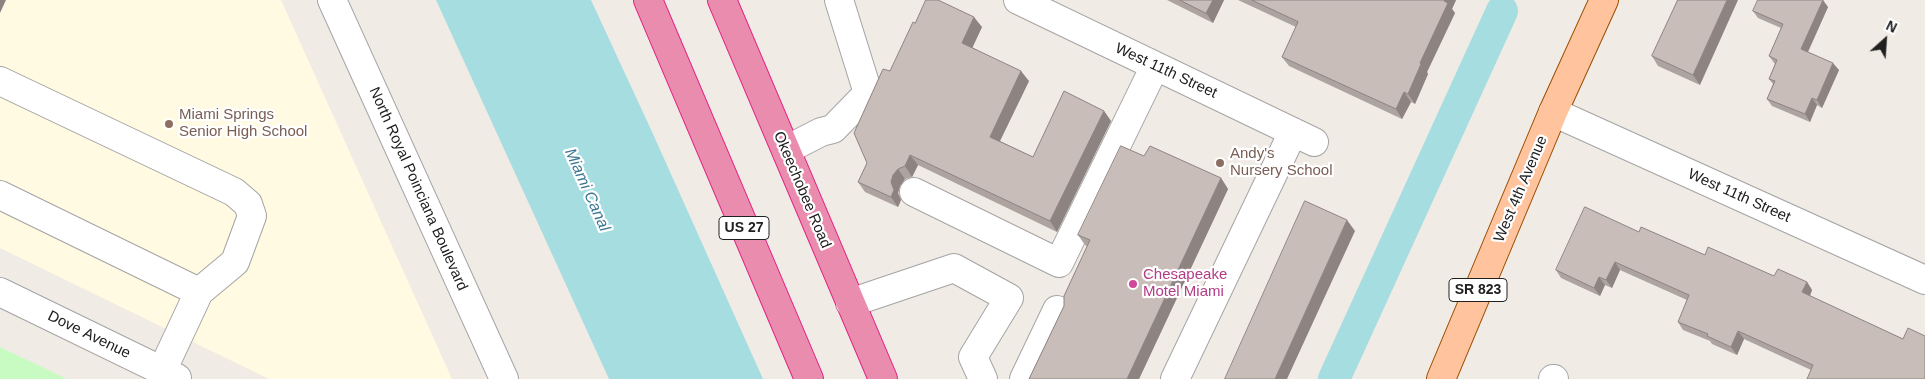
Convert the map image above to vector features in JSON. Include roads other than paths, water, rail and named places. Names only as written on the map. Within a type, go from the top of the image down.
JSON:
[{"type":"highway","name":"US 27","points":[[648,0],[809,379]]},
{"type":"highway","name":"Okeechobee Road","points":[[722,0],[883,379]]},
{"type":"main road","name":"West 4th Avenue","points":[[1441,379],[1553,112],[1604,0]]},
{"type":"street","name":"North Royal Poinciana Boulevard","points":[[332,0],[504,379]]},
{"type":"street","points":[[786,150],[821,132],[833,129],[868,93],[839,0]]},
{"type":"street","name":"West 11th Street","points":[[1022,1],[1304,137],[1174,379]]},
{"type":"street","points":[[914,192],[1059,263],[1155,66]]},
{"type":"street","points":[[0,82],[234,192],[248,204],[252,216],[235,262],[199,292],[170,375]]},
{"type":"street","name":"West 11th Street","points":[[1553,112],[1925,280]]},
{"type":"street","points":[[0,195],[199,292]]},
{"type":"street","points":[[850,303],[954,268],[1009,298],[973,357],[983,379]]},
{"type":"street","name":"Dove Avenue","points":[[0,292],[170,375]]},
{"type":"street","points":[[1024,379],[1057,310]]},
{"type":"water","name":"Miami Canal","points":[[436,0],[591,0],[763,379],[609,379]]},
{"type":"waterway","points":[[1334,379],[1502,11]]},
{"type":"place","name":"Miami Springs Senior High School","points":[[169,124]]},
{"type":"place","name":"Andy's Nursery School","points":[[1220,163]]},
{"type":"place","name":"Chesapeake Motel Miami","points":[[1133,284]]}]
